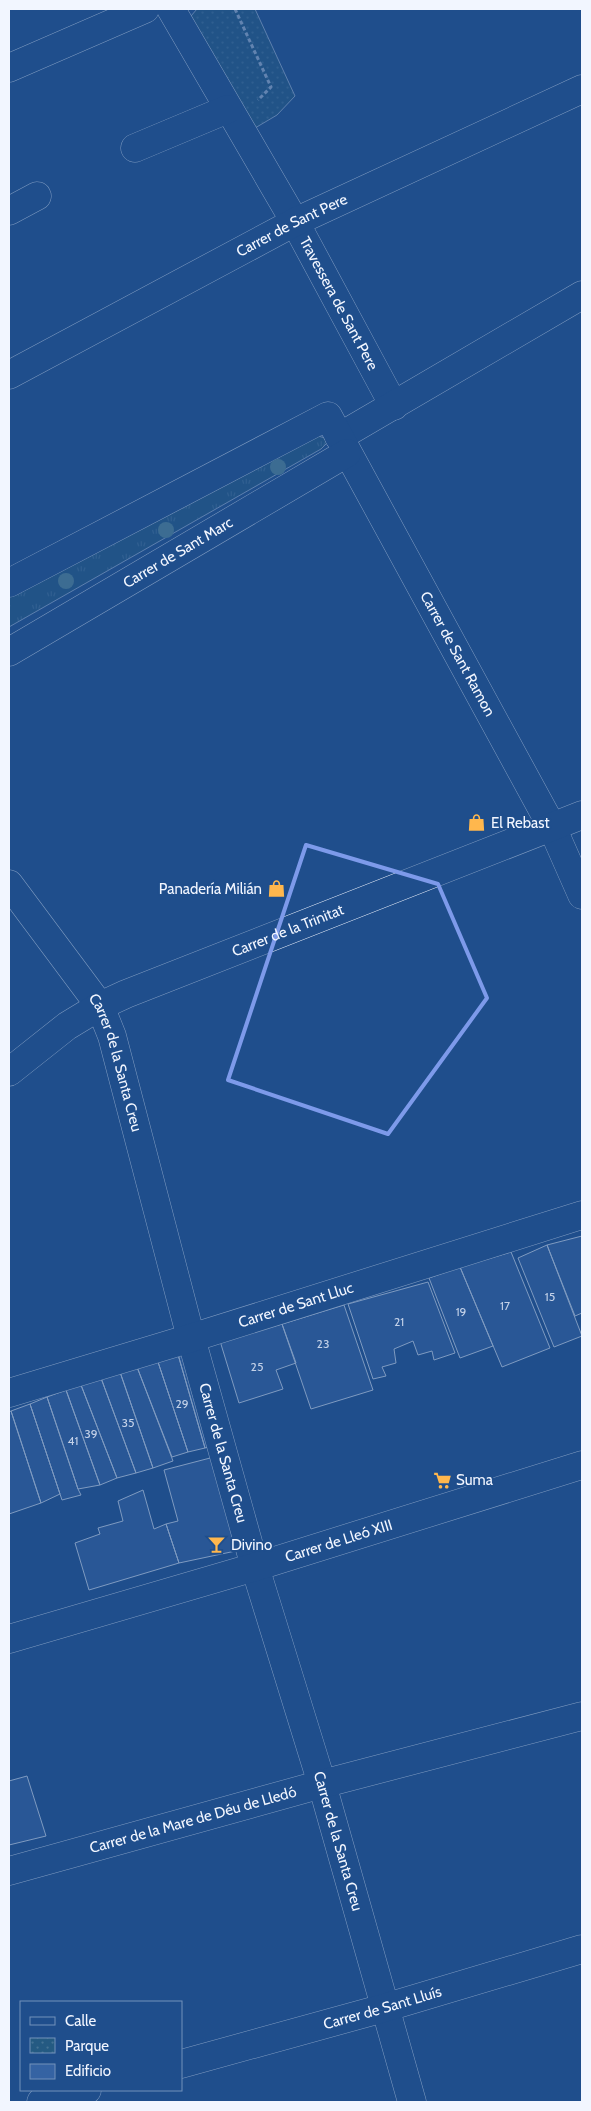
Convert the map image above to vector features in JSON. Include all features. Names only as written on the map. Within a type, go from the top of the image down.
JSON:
[{"type":"street","points":[[9,68],[145,9]]},
{"type":"street","name":"Travessera de Sant Pere","points":[[172,9],[232,116],[295,222],[394,406]]},
{"type":"street","name":"Carrer de Sant Pere","points":[[14,364],[295,222],[582,89]]},
{"type":"street","points":[[135,148],[232,116]]},
{"type":"street","points":[[9,211],[37,196]]},
{"type":"street","name":"Carrer de Sant Marc","points":[[9,583],[338,435],[394,406],[582,295]]},
{"type":"street","name":"Carrer de Sant Marc","points":[[9,652],[338,435]]},
{"type":"street","name":"Carrer de Sant Ramon","points":[[338,435],[552,827],[582,895]]},
{"type":"street","name":"Carrer de la Trinitat","points":[[9,1072],[66,1026],[100,1006],[126,994],[582,815]]},
{"type":"street","name":"Carrer de la Santa Creu","points":[[9,884],[100,1006],[112,1036],[255,1567],[322,1784],[412,2102]]},
{"type":"street","name":"Carrer de Sant Lluc","points":[[9,1393],[192,1338],[582,1215]]},
{"type":"street","name":"Carrer de Lleó XIII","points":[[9,1639],[255,1567],[582,1465]]},
{"type":"street","name":"Carrer de la Mare de Déu de Lledó","points":[[9,1871],[322,1784],[582,1716]]},
{"type":"street","name":"Carrer de Sant Lluís","points":[[182,2064],[384,2008],[582,1949]]},
{"type":"street","points":[[41,2102],[82,2091]]},
{"type":"path","points":[[232,116],[271,87],[235,9]]},
{"type":"highlighted area","points":[[306,845],[438,884],[487,998],[388,1134],[228,1080]]},
{"type":"green space","points":[[197,9],[255,9],[295,96],[277,115],[250,131],[191,16]]},
{"type":"green space","points":[[318,436],[325,438],[327,443],[321,449],[9,627],[9,596]]},
{"type":"building","points":[[582,1236],[582,1313],[575,1316],[547,1245]]},
{"type":"building","points":[[547,1245],[582,1336],[554,1347],[518,1258]]},
{"type":"building","points":[[511,1252],[550,1348],[502,1367],[460,1267]]},
{"type":"building","points":[[460,1267],[493,1346],[460,1358],[429,1278]]},
{"type":"building","points":[[428,1282],[455,1353],[434,1360],[432,1351],[418,1355],[413,1341],[394,1349],[396,1363],[382,1367],[386,1376],[373,1379],[348,1304]]},
{"type":"building","points":[[344,1305],[373,1390],[311,1409],[282,1324]]},
{"type":"building","points":[[282,1324],[296,1363],[276,1370],[283,1389],[239,1403],[220,1341]]},
{"type":"building","points":[[188,1345],[216,1445],[205,1448],[177,1351]]},
{"type":"building","points":[[177,1351],[205,1448],[188,1452],[157,1359]]},
{"type":"building","points":[[157,1359],[188,1452],[172,1457],[137,1367]]},
{"type":"building","points":[[137,1367],[173,1461],[153,1468],[120,1372]]},
{"type":"building","points":[[120,1372],[153,1468],[136,1473],[101,1378]]},
{"type":"building","points":[[101,1378],[136,1473],[117,1478],[81,1385]]},
{"type":"building","points":[[81,1385],[117,1478],[100,1485],[66,1390]]},
{"type":"building","points":[[66,1390],[100,1485],[78,1489],[47,1397]]},
{"type":"building","points":[[47,1397],[81,1495],[62,1500],[30,1404]]},
{"type":"building","points":[[30,1404],[60,1494],[41,1503],[11,1411]]},
{"type":"building","points":[[11,1411],[41,1503],[9,1514],[9,1412]]},
{"type":"building","points":[[214,1457],[245,1549],[179,1563],[166,1524],[178,1521],[164,1470]]},
{"type":"building","points":[[143,1490],[154,1529],[166,1524],[179,1563],[89,1590],[75,1543],[100,1534],[98,1528],[123,1521],[118,1501]]},
{"type":"building","points":[[27,1776],[46,1836],[9,1845],[9,1781]]},
{"type":"place","name":"El Rebast","points":[[477,823]]},
{"type":"place","name":"Panadería Milián","points":[[276,889]]},
{"type":"place","name":"Suma","points":[[442,1480]]},
{"type":"place","name":"Divino","points":[[217,1545]]}]
